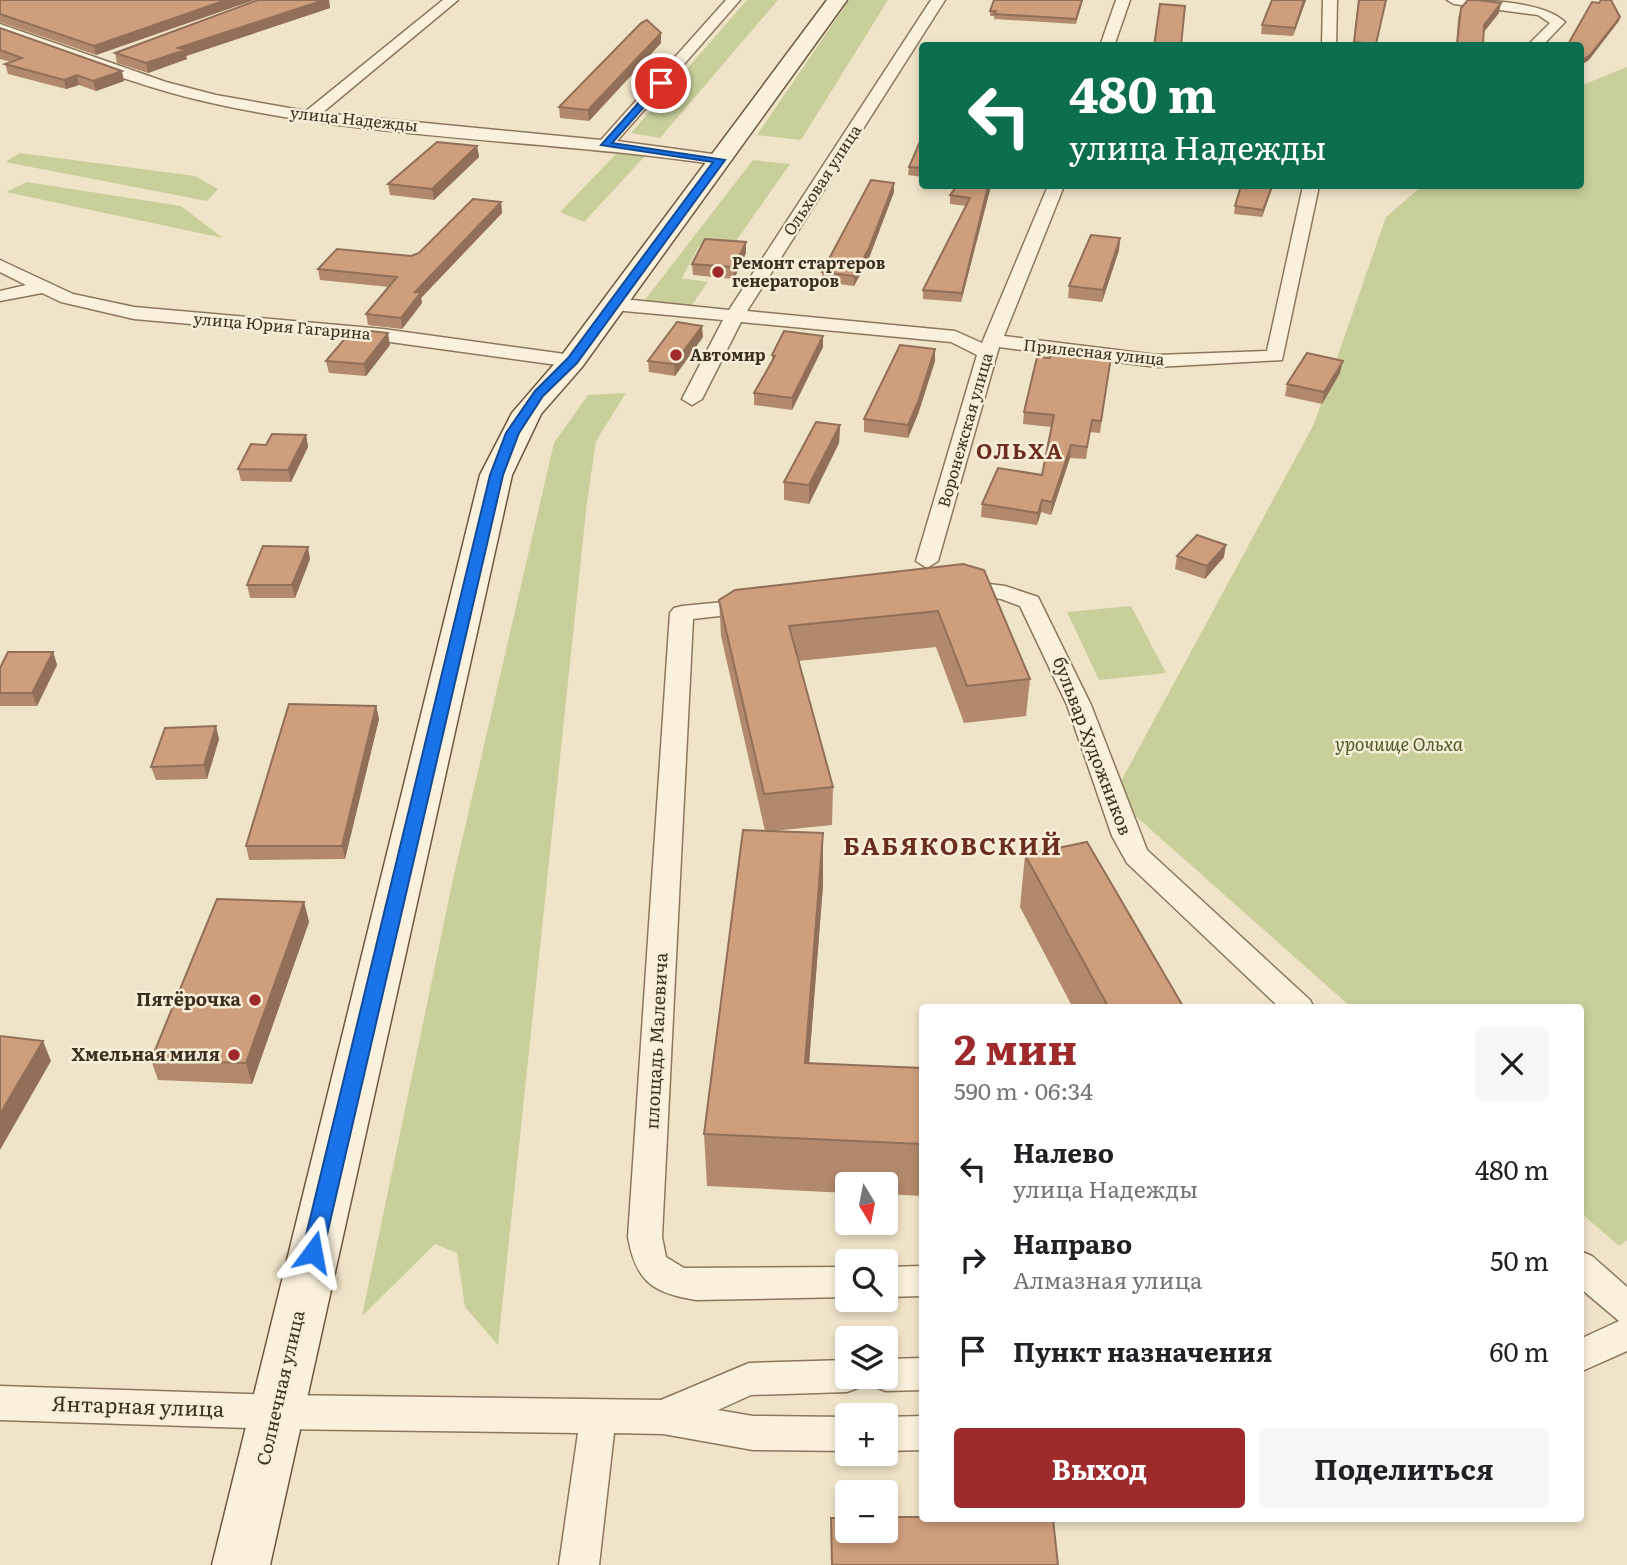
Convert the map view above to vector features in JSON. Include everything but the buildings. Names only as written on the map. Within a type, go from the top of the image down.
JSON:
[{"type":"street","points":[[309,116],[451,0]]},
{"type":"street","points":[[606,145],[733,0]]},
{"type":"street","name":"Солнечная улица","points":[[241,1565],[484,515],[513,433],[539,394],[572,361],[837,0]]},
{"type":"street","name":"Ольховая улица","points":[[692,399],[735,315],[938,0]]},
{"type":"street","points":[[1108,42],[1123,0]]},
{"type":"street","points":[[1329,42],[1330,0]]},
{"type":"street","points":[[1454,0],[1553,12],[1558,22],[1538,42]]},
{"type":"street","name":"улица Надежды","points":[[0,27],[215,100],[309,116],[606,145],[720,160]]},
{"type":"street","points":[[99,62],[124,53]]},
{"type":"street","name":"Воронежская улица","points":[[927,561],[989,346],[1055,189]]},
{"type":"street","name":"Прилесная улица","points":[[989,346],[1157,361],[1275,356],[1310,189]]},
{"type":"street","name":"улица Юрия Гагарина","points":[[0,265],[67,298],[134,313],[383,335],[572,361]]},
{"type":"street","points":[[0,296],[43,287]]},
{"type":"street","points":[[613,304],[955,337],[989,346]]},
{"type":"street","name":"бульвар Художников","points":[[926,589],[980,589],[1020,596],[1030,602],[1079,705],[1126,836],[1137,856],[1294,1004]]},
{"type":"street","name":"площадь Малевича","points":[[776,604],[682,614],[645,1237],[647,1255],[654,1270],[671,1281],[696,1285],[835,1282]]},
{"type":"street","points":[[1584,1270],[1627,1309]]},
{"type":"street","points":[[898,1282],[919,1281]]},
{"type":"street","points":[[1584,1354],[1627,1334]]},
{"type":"street","points":[[898,1375],[919,1374]]},
{"type":"street","points":[[663,1417],[749,1379],[835,1376]]},
{"type":"street","name":"Янтарная улица","points":[[0,1403],[276,1412]]},
{"type":"street","points":[[276,1412],[663,1417],[753,1433],[835,1434]]},
{"type":"street","points":[[579,1565],[598,1418]]},
{"type":"street","points":[[898,1434],[919,1433]]},
{"type":"green space","points":[[747,0],[778,0],[660,138],[631,133]]},
{"type":"green space","points":[[849,0],[888,0],[801,140],[757,135]]},
{"type":"green space","name":"урочище Ольха","points":[[1627,67],[1627,1240],[1619,1246],[1584,1215],[1584,1004],[1347,1004],[1113,796],[1314,424],[1386,217],[1419,189],[1584,189],[1584,84]]},
{"type":"green space","points":[[619,151],[646,155],[584,222],[560,212]]},
{"type":"green space","points":[[20,153],[195,176],[218,189],[207,201],[5,162]]},
{"type":"green space","points":[[753,160],[790,164],[731,248],[699,246],[682,278],[708,282],[691,306],[644,301]]},
{"type":"green space","points":[[27,182],[181,206],[223,238],[6,192]]},
{"type":"green space","points":[[626,393],[596,441],[587,502],[498,1345],[465,1307],[457,1253],[435,1244],[362,1316],[453,879],[554,443],[588,395]]},
{"type":"green space","points":[[1131,606],[1166,673],[1099,680],[1067,612]]},
{"type":"place","name":"Ремонт стартеров генераторов","points":[[718,272]]},
{"type":"place","name":"Автомир","points":[[676,355]]},
{"type":"place","name":"Пятёрочка","points":[[255,1000]]},
{"type":"place","name":"Хмельная миля","points":[[234,1055]]},
{"type":"district","name":"ОЛЬХА","points":[[1020,452]]},
{"type":"district","name":"БАБЯКОВСКИЙ","points":[[953,847]]},
{"type":"route","points":[[313,1252],[484,515],[496,475],[513,433],[539,394],[572,361],[720,160],[606,145],[661,83]]}]
